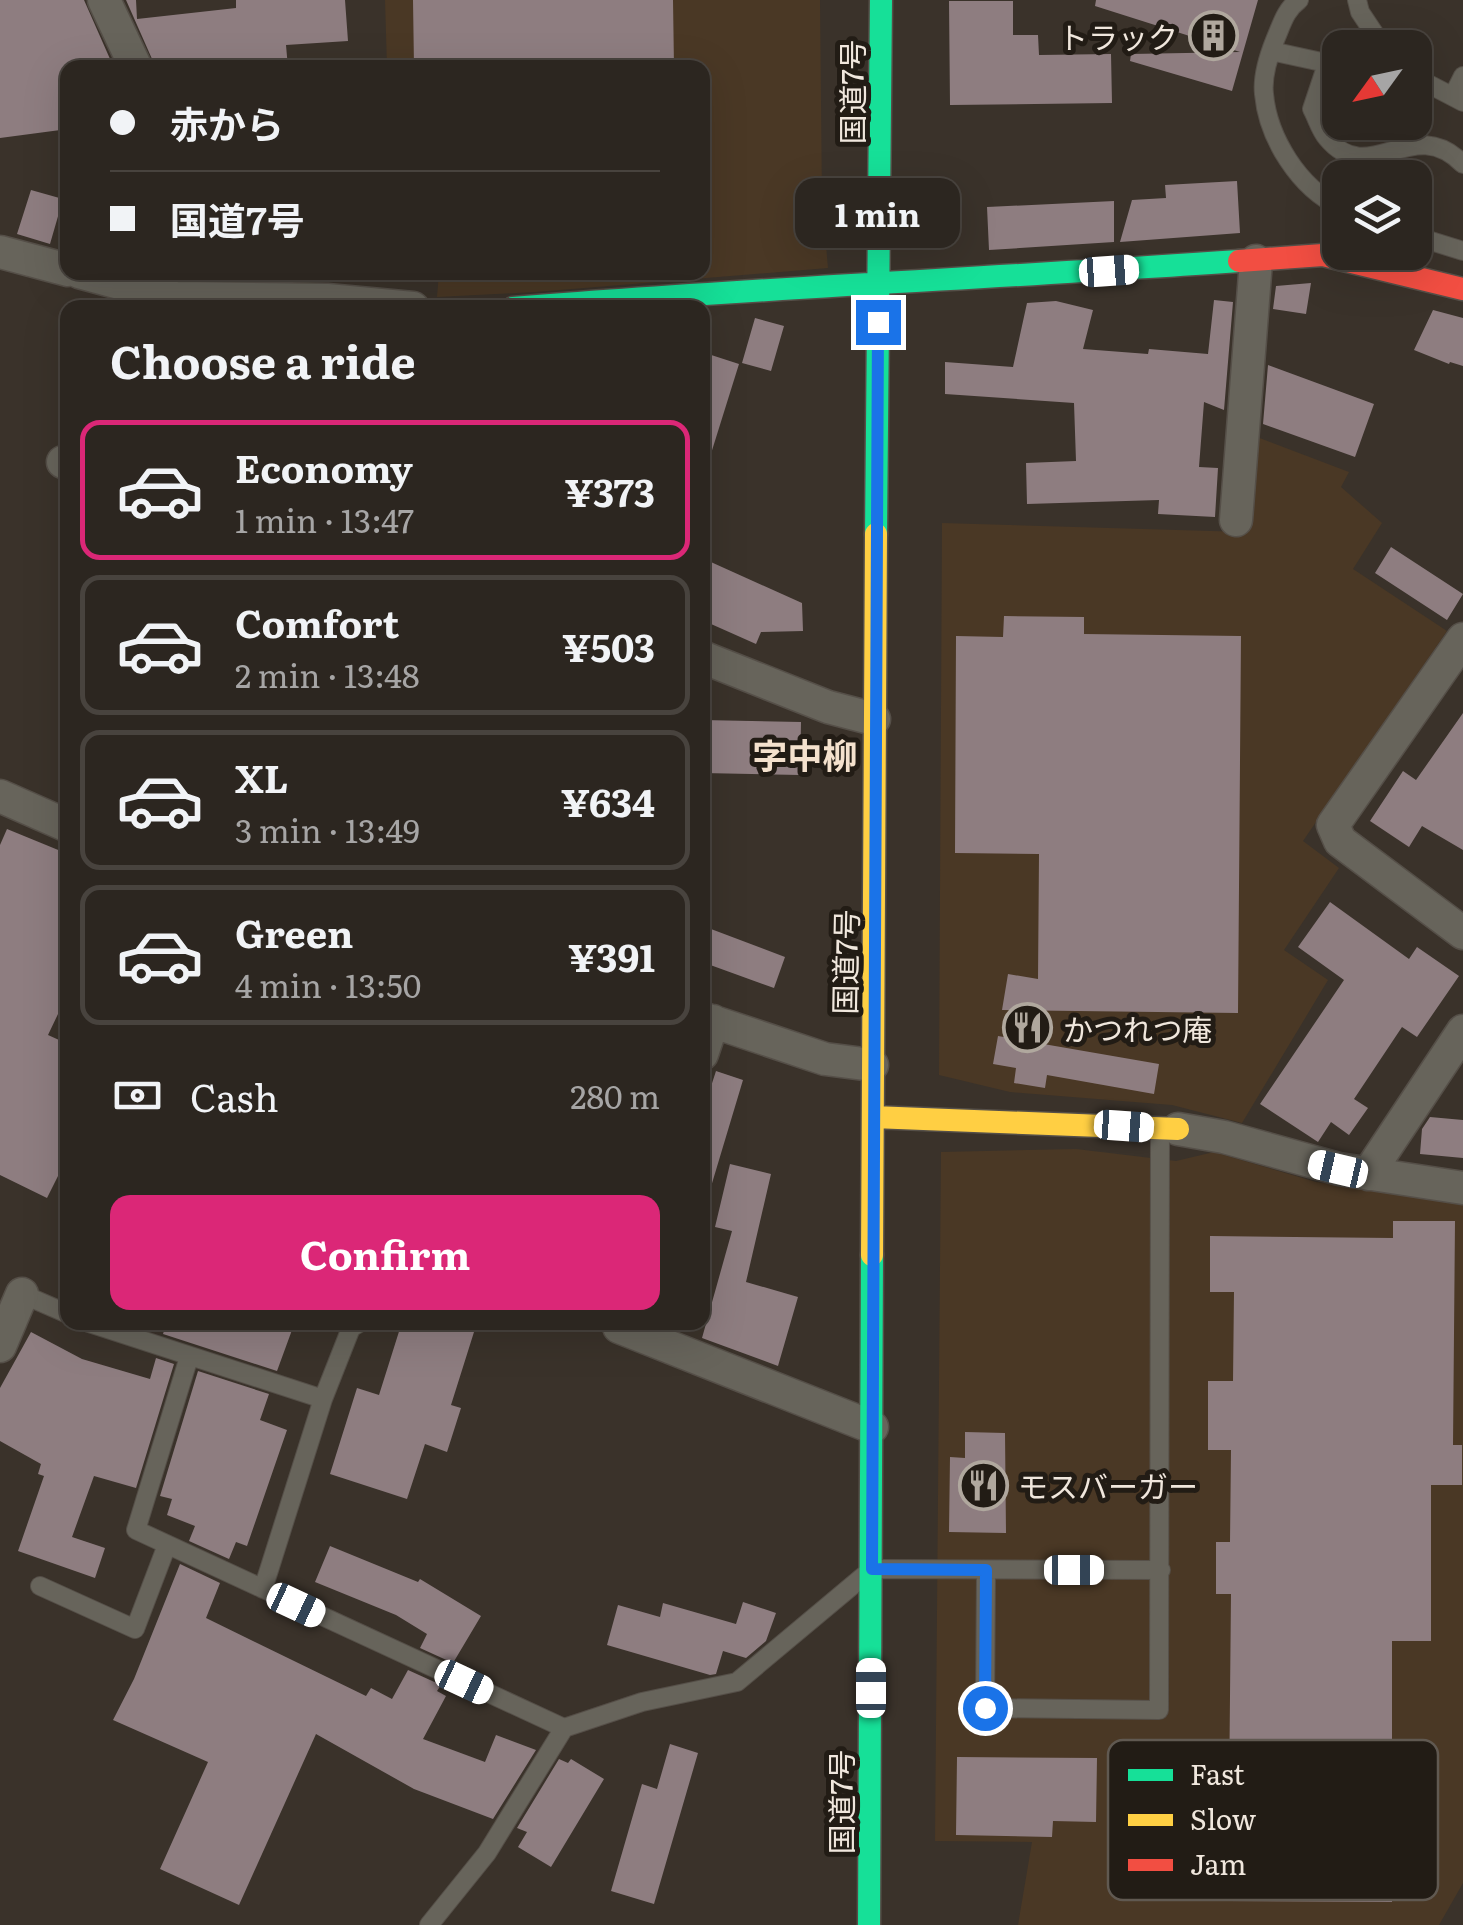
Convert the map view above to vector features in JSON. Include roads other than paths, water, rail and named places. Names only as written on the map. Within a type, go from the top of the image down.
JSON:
[{"type":"main road","name":"国道7号","points":[[869,1925],[874,719],[882,0]]},
{"type":"main road","points":[[612,300],[1323,255],[1463,289]]},
{"type":"main road","points":[[873,1116],[1169,1129]]},
{"type":"street","points":[[104,0],[132,60]]},
{"type":"street","points":[[0,252],[60,268]]},
{"type":"street","points":[[1236,520],[1256,261]]},
{"type":"street","points":[[136,280],[327,300]]},
{"type":"street","points":[[1463,639],[1333,825],[1340,841],[1463,932]]},
{"type":"street","points":[[710,660],[828,707],[874,719]]},
{"type":"street","points":[[0,796],[60,822]]},
{"type":"street","points":[[710,1021],[825,1060],[872,1064]]},
{"type":"street","points":[[1368,1174],[1463,1032]]},
{"type":"street","points":[[1169,1129],[1224,1137],[1309,1162],[1368,1174],[1463,1188]]},
{"type":"street","points":[[0,1346],[22,1294]]},
{"type":"street","points":[[628,1330],[872,1426]]},
{"type":"lane","points":[[1299,0],[1288,8],[1271,50],[1263,90],[1272,133],[1299,174],[1322,197]]},
{"type":"lane","points":[[1357,0],[1372,30]]},
{"type":"lane","points":[[1271,50],[1322,62]]},
{"type":"lane","points":[[1432,86],[1458,99],[1463,76]]},
{"type":"lane","points":[[1322,90],[1312,110],[1322,129]]},
{"type":"lane","points":[[1330,140],[1346,154],[1376,157],[1426,142],[1450,150],[1463,164]]},
{"type":"lane","points":[[1432,241],[1463,251]]},
{"type":"lane","points":[[986,1570],[985,1708],[1159,1710],[1169,1129]]},
{"type":"lane","points":[[22,1294],[60,1311]]},
{"type":"lane","points":[[110,1330],[323,1399]]},
{"type":"lane","points":[[263,1589],[323,1399],[350,1330]]},
{"type":"lane","points":[[189,1357],[136,1530],[564,1728]]},
{"type":"lane","points":[[40,1586],[135,1628],[167,1544]]},
{"type":"lane","points":[[429,1925],[487,1853],[564,1728],[642,1702],[736,1682],[872,1569],[1160,1570]]},
{"type":"place","name":"トラック","points":[[1213,36]]},
{"type":"place","name":"かつれつ庵","points":[[1028,1028]]},
{"type":"place","name":"モスバーガー","points":[[983,1485]]},
{"type":"district","name":"字中柳","points":[[805,754]]}]
